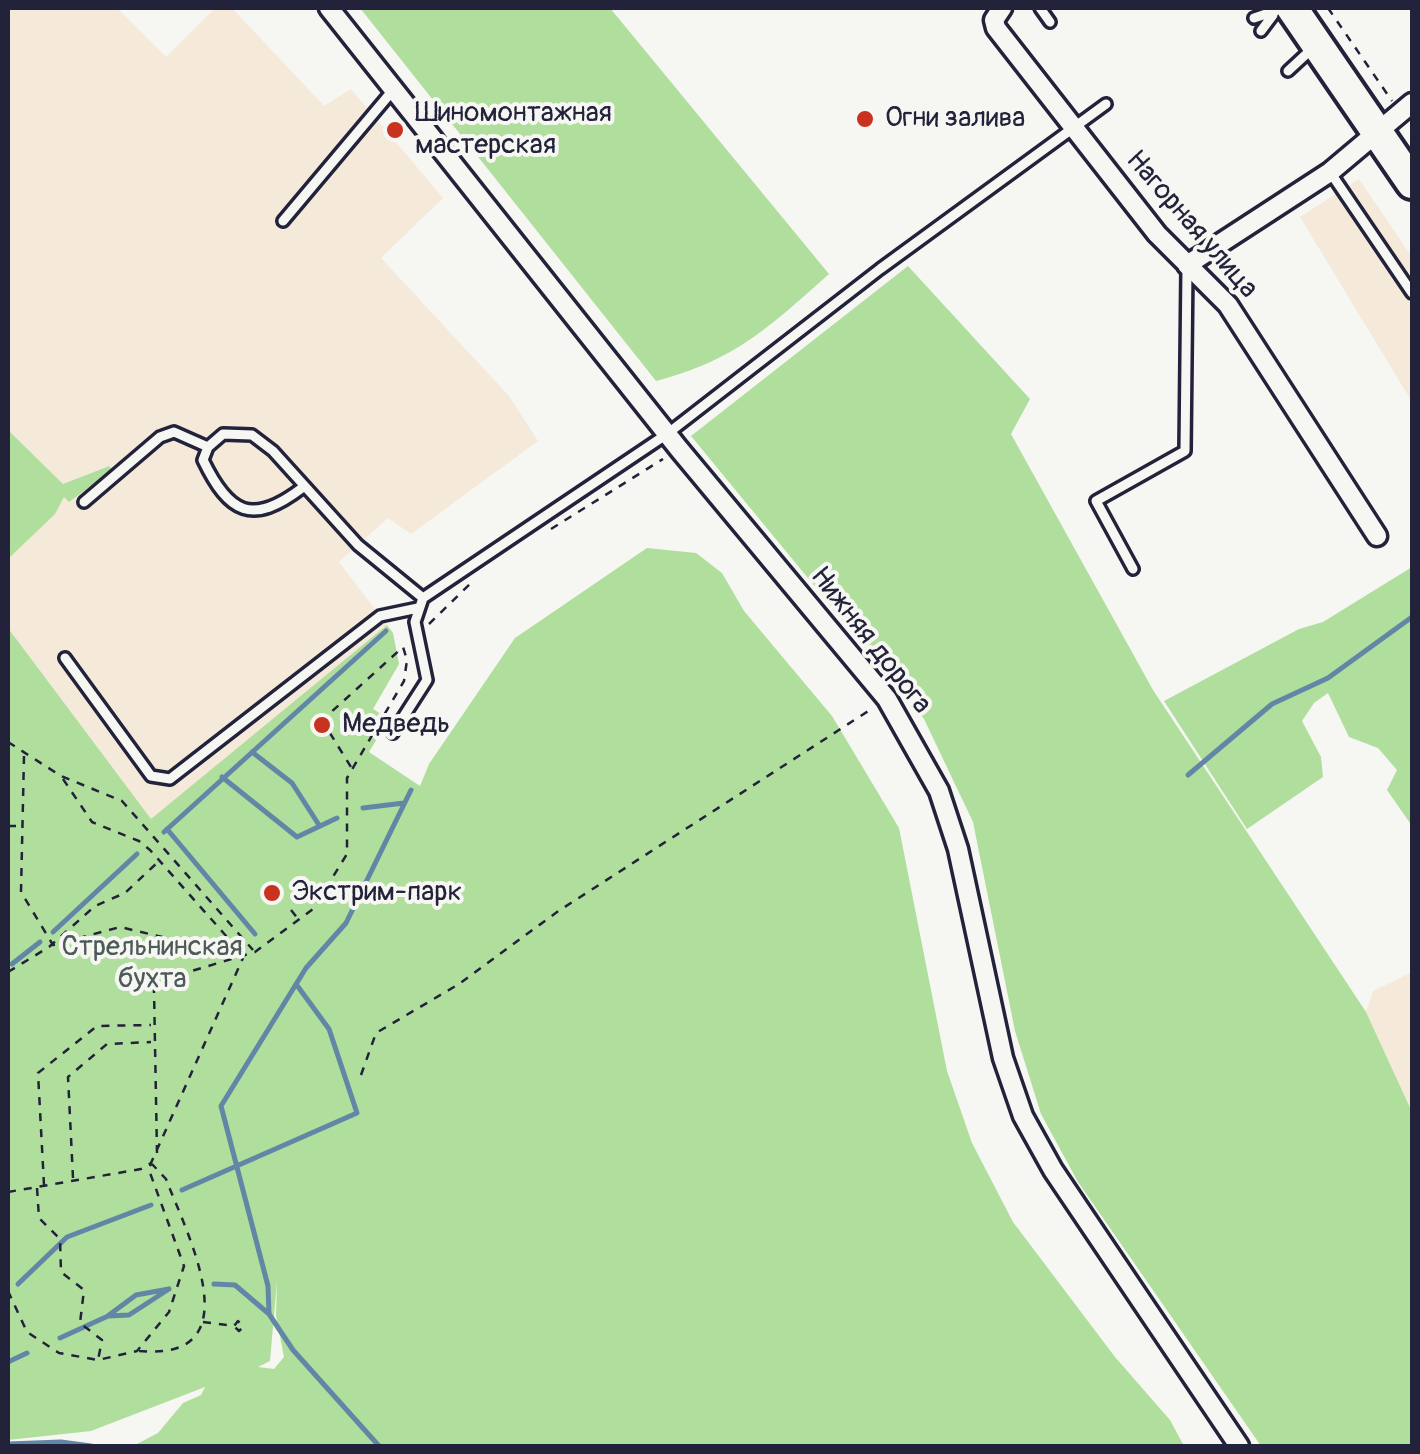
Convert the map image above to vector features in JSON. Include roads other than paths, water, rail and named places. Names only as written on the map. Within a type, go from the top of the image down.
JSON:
[{"type":"main road","points":[[1311,8],[1395,117],[1412,154]]},
{"type":"main road","points":[[1283,10],[1395,117],[1412,182]]},
{"type":"street","name":"Нижняя дорога","points":[[328,8],[667,434],[886,700],[913,739],[939,791],[958,849],[1003,1058],[1023,1116],[1052,1170],[1239,1446]]},
{"type":"street","name":"Нагорная улица","points":[[1002,8],[994,20],[996,28],[1157,234],[1228,305],[1377,536]]},
{"type":"street","points":[[1187,265],[1330,172],[1395,117]]},
{"type":"lane","points":[[1040,8],[1050,22]]},
{"type":"lane","points":[[1254,18],[1283,10]]},
{"type":"lane","points":[[1261,31],[1283,10]]},
{"type":"lane","points":[[1288,71],[1317,44]]},
{"type":"lane","points":[[283,220],[394,88]]},
{"type":"lane","points":[[65,658],[150,776],[170,780],[380,616],[421,603],[667,434],[1106,104]]},
{"type":"lane","points":[[1330,172],[1412,293]]},
{"type":"lane","points":[[1133,569],[1096,501],[1185,451],[1187,265]]},
{"type":"lane","points":[[302,488],[277,507],[262,511],[236,507],[203,460],[208,447],[223,434],[236,431],[252,436],[272,451],[302,488],[421,603]]},
{"type":"lane","points":[[84,502],[160,437],[174,432],[208,447]]},
{"type":"lane","points":[[393,734],[427,680],[415,622],[421,603]]},
{"type":"waterway","points":[[1188,775],[1272,704],[1328,678],[1412,617]]},
{"type":"waterway","points":[[164,832],[386,631]]},
{"type":"waterway","points":[[252,752],[292,783],[319,825]]},
{"type":"waterway","points":[[222,777],[297,837],[337,818]]},
{"type":"waterway","points":[[269,1314],[268,1286],[221,1106],[306,968],[346,923],[411,790]]},
{"type":"waterway","points":[[363,808],[404,803]]},
{"type":"waterway","points":[[167,829],[255,934]]},
{"type":"waterway","points":[[53,932],[137,854]]},
{"type":"waterway","points":[[12,964],[40,942]]},
{"type":"waterway","points":[[182,1190],[357,1113],[329,1029],[296,984]]},
{"type":"waterway","points":[[18,1284],[67,1237],[151,1205]]},
{"type":"waterway","points":[[214,1284],[235,1285],[269,1314],[293,1350],[379,1446]]},
{"type":"waterway","points":[[109,1315],[136,1295],[169,1289]]},
{"type":"waterway","points":[[60,1338],[108,1316],[129,1315],[169,1289]]},
{"type":"waterway","points":[[8,1362],[27,1353]]},
{"type":"waterway","points":[[8,1444],[61,1442],[91,1446]]},
{"type":"place","name":"Огни залива","points":[[865,119]]},
{"type":"place","name":"Шиномонтажная мастерская","points":[[395,130]]},
{"type":"place","name":"Медведь","points":[[322,725]]},
{"type":"place","name":"Экстрим-парк","points":[[272,893]]},
{"type":"park label","name":"Стрельнинская бухта","points":[[152,964]]}]
